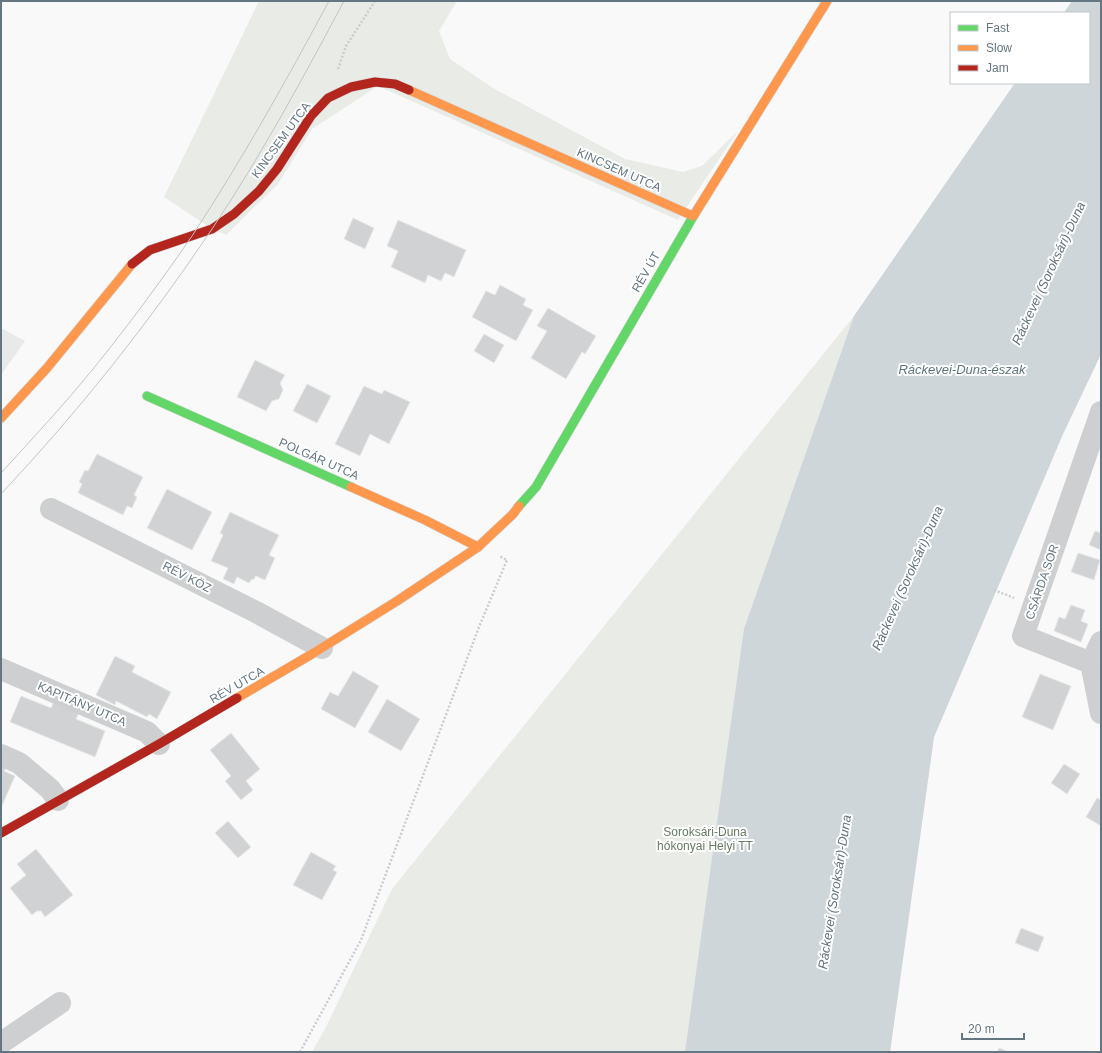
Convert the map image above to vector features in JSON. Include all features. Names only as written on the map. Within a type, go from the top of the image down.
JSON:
[{"type":"street","name":"RÉV ÚT","points":[[478,547],[513,514],[536,487],[692,216],[827,1]]},
{"type":"street","name":"KINCSEM UTCA","points":[[1,418],[47,368],[131,265],[150,250],[169,242],[212,229],[234,214],[259,191],[277,169],[311,116],[328,98],[351,87],[375,82],[394,84],[692,216]]},
{"type":"street","name":"POLGÁR UTCA","points":[[147,396],[425,520],[478,547]]},
{"type":"street","name":"CSÁRDA SOR","points":[[1091,663],[1023,636],[1101,412]]},
{"type":"street","name":"RÉV KÖZ","points":[[51,509],[249,609],[322,648]]},
{"type":"street","name":"RÉV UTCA","points":[[1,833],[159,744],[322,648],[397,601],[478,547]]},
{"type":"street","points":[[1101,642],[1091,663],[1101,713]]},
{"type":"street","name":"KAPITÁNY UTCA","points":[[1,669],[148,732],[159,744]]},
{"type":"street","points":[[1,756],[19,764],[50,789],[58,800]]},
{"type":"street","points":[[1,1043],[60,1003]]},
{"type":"path","points":[[328,98],[346,46],[375,1]]},
{"type":"path","points":[[300,1052],[362,940],[479,627],[506,560],[478,547]]},
{"type":"path","points":[[994,590],[1015,599]]},
{"type":"shaded area","points":[[1,328],[25,341],[1,375]]},
{"type":"green space","points":[[259,1],[457,1],[439,31],[450,59],[493,88],[625,159],[683,172],[702,166],[738,131],[678,220],[378,86],[312,129],[278,184],[226,235],[212,229],[164,197]]},
{"type":"green space","name":"Soroksári-Duna hókonyai Helyi TT","points":[[1072,1],[1101,1],[1101,354],[1063,434],[934,737],[890,1052],[312,1052],[327,1025],[392,889],[854,316],[1014,84],[1090,84],[1090,12],[1065,12]]},
{"type":"water","name":"Ráckevei-Duna-észak","points":[[1072,1],[1101,1],[1101,354],[1063,434],[934,737],[890,1052],[685,1052],[744,629],[854,316],[1014,84],[1090,84],[1090,12],[1065,12]]},
{"type":"building","points":[[353,218],[374,228],[365,249],[344,239]]},
{"type":"building","points":[[398,220],[466,250],[454,277],[445,273],[441,281],[428,275],[425,283],[391,267],[398,251],[387,246]]},
{"type":"building","points":[[500,285],[526,299],[523,305],[533,310],[516,341],[472,317],[486,291],[495,295]]},
{"type":"building","points":[[548,308],[596,336],[585,354],[582,352],[566,379],[531,358],[547,331],[537,326]]},
{"type":"building","points":[[484,334],[504,345],[494,363],[474,351]]},
{"type":"building","points":[[255,360],[285,375],[280,383],[283,390],[279,399],[272,401],[266,411],[237,397]]},
{"type":"building","points":[[307,384],[331,396],[317,423],[293,411]]},
{"type":"building","points":[[364,386],[382,394],[384,390],[410,402],[389,444],[370,434],[360,456],[335,444]]},
{"type":"building","points":[[97,454],[143,477],[134,495],[137,497],[132,508],[127,506],[123,515],[78,493],[82,484],[79,482],[85,470],[88,471]]},
{"type":"building","points":[[167,489],[212,512],[192,550],[147,528]]},
{"type":"building","points":[[230,512],[279,535],[269,555],[275,558],[265,580],[256,576],[249,583],[237,577],[234,584],[223,579],[228,568],[211,561],[223,535],[220,533]]},
{"type":"building","points":[[1095,531],[1101,533],[1101,550],[1089,545]]},
{"type":"building","points":[[1078,553],[1100,560],[1094,580],[1071,572]]},
{"type":"building","points":[[1071,605],[1085,610],[1081,621],[1088,624],[1081,642],[1054,631],[1059,617],[1065,619]]},
{"type":"building","points":[[115,656],[135,666],[132,672],[171,692],[157,719],[149,714],[147,717],[116,701],[115,705],[96,695]]},
{"type":"building","points":[[353,671],[379,686],[355,728],[321,709],[330,692],[338,696]]},
{"type":"building","points":[[1040,674],[1071,686],[1053,730],[1022,717]]},
{"type":"building","points":[[21,696],[51,708],[54,701],[79,712],[76,719],[105,731],[95,757],[10,722]]},
{"type":"building","points":[[387,699],[420,719],[401,751],[368,732]]},
{"type":"building","points":[[231,733],[260,769],[246,781],[253,790],[241,800],[225,781],[231,776],[210,750]]},
{"type":"building","points":[[1,763],[7,766],[4,771],[15,776],[1,808]]},
{"type":"building","points":[[1064,764],[1080,774],[1067,794],[1051,783]]},
{"type":"building","points":[[1097,798],[1101,800],[1101,826],[1086,817]]},
{"type":"building","points":[[228,821],[251,847],[238,858],[215,833]]},
{"type":"building","points":[[36,849],[73,895],[45,917],[41,911],[37,911],[32,915],[10,888],[26,875],[17,864]]},
{"type":"building","points":[[311,852],[336,866],[333,870],[337,872],[322,900],[293,885]]},
{"type":"building","points":[[1021,928],[1044,937],[1038,952],[1015,943]]},
{"type":"building","points":[[999,1048],[1010,1052],[997,1052]]},
{"type":"tram line","points":[[1,473],[93,369],[132,320],[192,236],[246,149],[329,1]]},
{"type":"tram line","points":[[1,494],[58,431],[112,366],[188,264],[248,173],[297,88],[344,1]]},
{"type":"traffic: fast","points":[[519,506],[536,487],[694,215]]},
{"type":"traffic: fast","points":[[147,396],[351,487]]},
{"type":"traffic: slow","points":[[694,215],[827,1]]},
{"type":"traffic: slow","points":[[409,90],[693,216]]},
{"type":"traffic: slow","points":[[1,418],[47,368],[132,264]]},
{"type":"traffic: slow","points":[[351,487],[425,520],[478,547]]},
{"type":"traffic: slow","points":[[237,698],[312,654],[397,601],[478,547],[513,514],[519,506]]},
{"type":"traffic: jam","points":[[132,264],[150,250],[212,229],[234,214],[259,191],[277,169],[311,116],[328,98],[351,87],[375,82],[395,84],[409,90]]},
{"type":"traffic: jam","points":[[1,833],[237,698]]},
{"type":"water label","name":"Ráckevei (Soroksári)-Duna","points":[[1048,273]]},
{"type":"water label","name":"Ráckevei (Soroksári)-Duna","points":[[907,578]]},
{"type":"water label","name":"Ráckevei (Soroksári)-Duna","points":[[834,892]]}]
